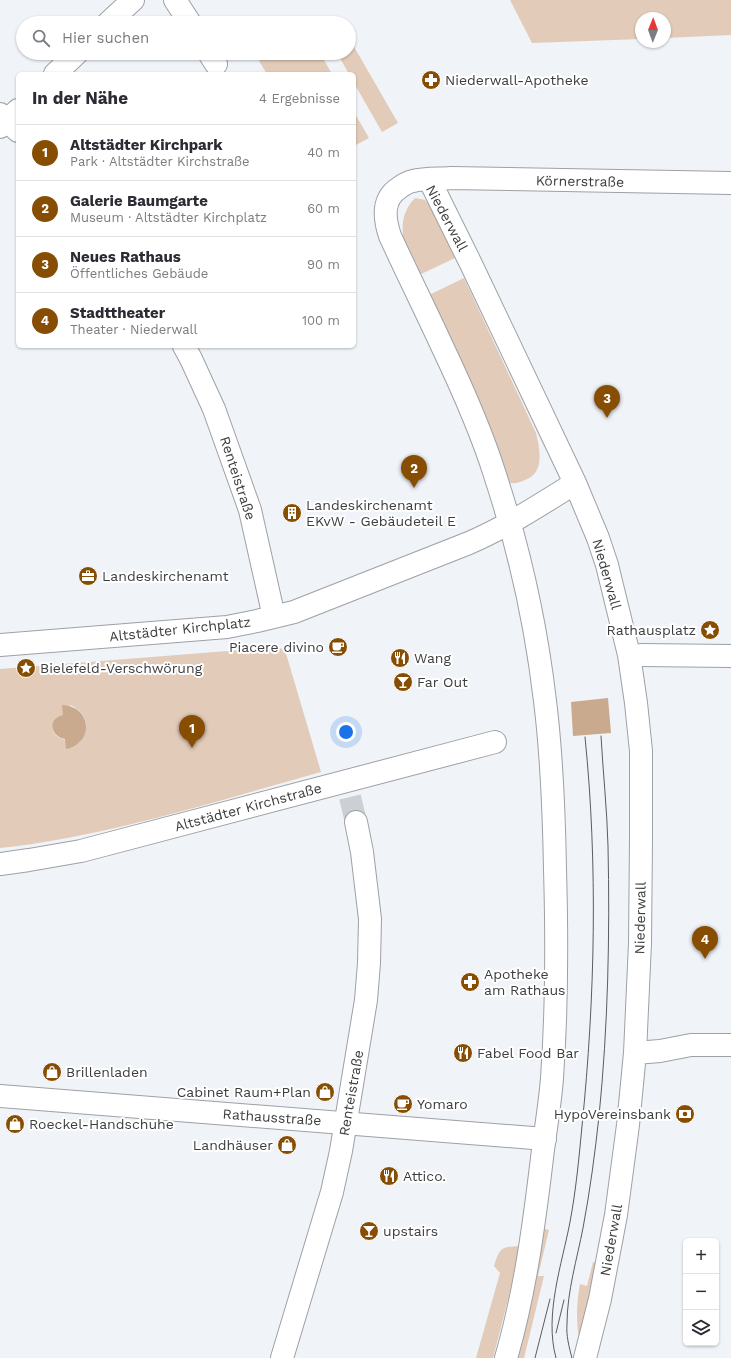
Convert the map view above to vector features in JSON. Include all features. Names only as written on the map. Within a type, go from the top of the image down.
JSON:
[{"type":"street","points":[[175,0],[185,16]]},
{"type":"street","points":[[115,16],[129,3]]},
{"type":"street","points":[[57,72],[70,60]]},
{"type":"street","name":"Körnerstraße","points":[[429,179],[451,178],[731,183]]},
{"type":"street","name":"Niederwall","points":[[506,1358],[521,1298],[535,1217],[552,1080],[556,945],[554,825],[546,710],[540,661],[527,588],[510,523],[495,472],[479,428],[390,236],[386,223],[386,208],[392,193],[412,181],[429,179],[575,483],[598,538],[607,565],[629,655],[639,725],[642,778],[640,943],[635,1053],[628,1125],[616,1215],[606,1270],[585,1358]]},
{"type":"street","name":"Renteistraße","points":[[185,348],[214,409],[250,510],[274,617]]},
{"type":"street","points":[[510,523],[575,483]]},
{"type":"street","name":"Altstädter Kirchplatz","points":[[0,645],[227,627],[274,617],[294,612],[455,549],[489,535],[510,523]]},
{"type":"street","points":[[641,655],[731,656]]},
{"type":"street","name":"Altstädter Kirchstraße","points":[[0,864],[81,851],[128,831],[345,781],[495,742]]},
{"type":"street","name":"Renteistraße","points":[[282,1358],[332,1192],[346,1123],[366,1000],[369,964],[370,919],[362,852],[356,822]]},
{"type":"street","points":[[635,1053],[660,1051],[691,1044],[731,1045]]},
{"type":"street","name":"Rathausstraße","points":[[0,1096],[544,1139]]},
{"type":"shaded area","points":[[510,0],[731,0],[731,35],[671,38],[671,12],[635,12],[635,39],[532,43]]},
{"type":"shaded area","points":[[356,50],[398,123],[382,132],[356,86],[356,72],[348,72],[341,60],[356,60]]},
{"type":"shaded area","points":[[324,60],[331,72],[266,72],[259,61]]},
{"type":"shaded area","points":[[356,115],[369,138],[356,145]]},
{"type":"shaded area","points":[[415,198],[425,200],[430,206],[455,258],[417,276],[405,247],[403,237],[404,217],[408,207]]},
{"type":"shaded area","points":[[464,278],[536,433],[540,460],[536,472],[531,477],[518,483],[510,483],[507,479],[499,451],[484,413],[427,296]]},
{"type":"shaded area","points":[[277,647],[285,650],[321,772],[202,806],[122,826],[81,835],[0,848],[0,669]],"holes":[[[70,705],[76,708],[84,716],[86,721],[85,732],[79,743],[58,737],[53,731],[52,727],[57,718],[63,715]]]},
{"type":"shaded area","points":[[608,698],[611,733],[573,736],[571,702]]},
{"type":"shaded area","points":[[62,705],[72,707],[79,711],[84,718],[86,725],[82,740],[66,749],[65,739],[56,735],[52,727],[54,720],[63,715]]},
{"type":"shaded area","points":[[541,1228],[549,1230],[538,1276],[544,1276],[524,1358],[515,1358]]},
{"type":"shaded area","points":[[519,1246],[510,1292],[493,1358],[476,1358],[500,1273],[494,1266],[498,1255],[504,1248]]},
{"type":"shaded area","points":[[593,1262],[600,1263],[580,1345],[577,1307],[580,1284],[587,1286]]},
{"type":"tunnel","points":[[350,797],[356,822]]},
{"type":"tram line","points":[[572,1358],[567,1337],[567,1312],[570,1288],[586,1214],[594,1158],[602,1082],[606,1015],[609,913],[608,846],[601,736]]},
{"type":"tram line","points":[[556,1358],[553,1342],[553,1307],[574,1198],[590,1029],[593,883],[592,834],[585,737]]},
{"type":"tram line","points":[[535,1358],[550,1299]]},
{"type":"tram line","points":[[556,1333],[564,1300]]},
{"type":"place","name":"Niederwall-Apotheke","points":[[431,80]]},
{"type":"place","name":"Neues Rathaus","points":[[607,418]]},
{"type":"place","name":"Galerie Baumgarte","points":[[414,488]]},
{"type":"place","name":"Landeskirchenamt EKvW - Gebäudeteil E","points":[[292,513]]},
{"type":"place","name":"Landeskirchenamt","points":[[88,576]]},
{"type":"place","name":"Rathausplatz","points":[[710,630]]},
{"type":"place","name":"Piacere divino","points":[[338,647]]},
{"type":"place","name":"Wang","points":[[400,658]]},
{"type":"place","name":"Bielefeld-Verschwörung","points":[[26,668]]},
{"type":"place","name":"Far Out","points":[[403,682]]},
{"type":"place","name":"Altstädter Kirchpark","points":[[192,748]]},
{"type":"place","name":"Stadttheater","points":[[705,959]]},
{"type":"place","name":"Apotheke am Rathaus","points":[[470,982]]},
{"type":"place","name":"Fabel Food Bar","points":[[463,1053]]},
{"type":"place","name":"Brillenladen","points":[[52,1072]]},
{"type":"place","name":"Cabinet Raum+Plan","points":[[325,1092]]},
{"type":"place","name":"Yomaro","points":[[403,1104]]},
{"type":"place","name":"HypoVereinsbank","points":[[685,1114]]},
{"type":"place","name":"Roeckel-Handschuhe","points":[[15,1124]]},
{"type":"place","name":"Landhäuser","points":[[287,1145]]},
{"type":"place","name":"Attico.","points":[[389,1176]]},
{"type":"place","name":"upstairs","points":[[369,1231]]}]
